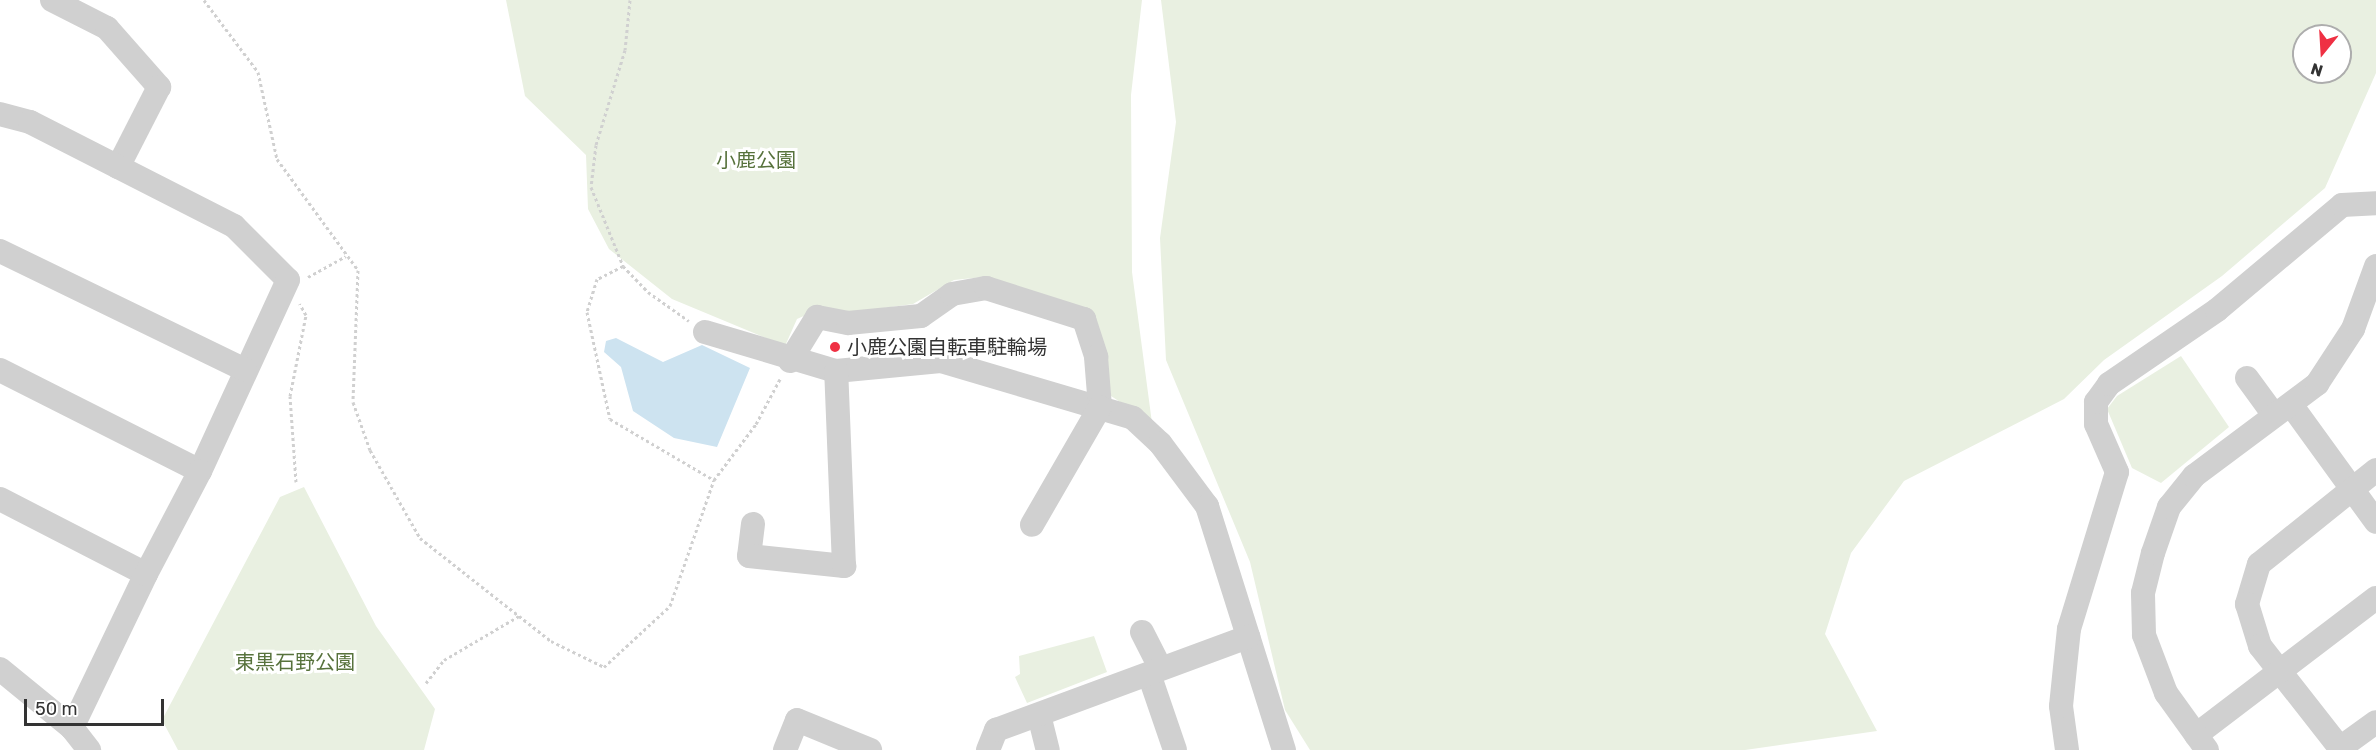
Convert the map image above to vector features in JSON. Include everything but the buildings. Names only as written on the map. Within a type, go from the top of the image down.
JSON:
[{"type":"street","points":[[52,0],[107,28],[159,87],[118,167]]},
{"type":"street","points":[[0,114],[30,122],[234,226],[288,280],[200,471],[146,574],[72,728]]},
{"type":"street","points":[[2067,750],[2061,706],[2069,629],[2117,472],[2096,424],[2096,402],[2109,384],[2217,310],[2342,205],[2376,203]]},
{"type":"street","points":[[0,251],[246,370]]},
{"type":"street","points":[[2376,266],[2353,329],[2317,384],[2194,476],[2169,507],[2153,553],[2144,593],[2144,635],[2166,693],[2201,743],[2279,668],[2376,598]]},
{"type":"street","points":[[790,361],[817,317],[848,323],[921,316],[952,294],[986,288],[1084,319],[1096,357],[1100,407],[1032,525]]},
{"type":"street","points":[[705,332],[790,361],[836,371],[941,361],[1133,418],[1160,443],[1207,506],[1284,750]]},
{"type":"street","points":[[0,370],[200,471]]},
{"type":"street","points":[[753,524],[749,556],[844,566],[836,371]]},
{"type":"street","points":[[2247,378],[2283,411],[2376,522]]},
{"type":"street","points":[[2376,471],[2350,489],[2259,564],[2249,585],[2247,604],[2260,646],[2340,748],[2376,722]]},
{"type":"street","points":[[0,499],[146,574]]},
{"type":"street","points":[[1142,632],[1155,670],[1175,750]]},
{"type":"street","points":[[988,750],[996,730],[1248,637]]},
{"type":"street","points":[[0,669],[72,728],[89,750]]},
{"type":"street","points":[[1039,715],[1048,750]]},
{"type":"street","points":[[785,750],[797,720],[870,750]]},
{"type":"path","points":[[204,0],[258,72],[277,159],[358,270],[354,402],[370,450],[420,538],[551,641],[604,667],[670,606],[714,480],[756,423],[790,361]]},
{"type":"path","points":[[630,0],[625,50],[596,145],[591,187],[623,266],[648,292],[705,332]]},
{"type":"path","points":[[296,482],[290,396],[306,315],[288,280],[303,279],[346,255]]},
{"type":"path","points":[[623,266],[597,279],[588,312],[610,419],[714,480]]},
{"type":"path","points":[[426,683],[444,660],[519,616]]},
{"type":"green space","name":"小鹿公園","points":[[506,0],[1142,0],[1131,95],[1132,272],[1152,423],[1111,396],[1091,311],[983,277],[954,280],[913,304],[847,313],[824,307],[797,319],[785,346],[672,299],[609,249],[588,209],[586,155],[525,96]]},
{"type":"green space","points":[[1161,0],[2376,0],[2376,73],[2325,188],[2222,276],[2104,360],[2064,399],[1904,481],[1851,553],[1825,634],[1877,731],[1745,750],[1310,750],[1285,710],[1250,562],[1166,360],[1160,238],[1176,122]]},
{"type":"green space","points":[[2181,356],[2229,427],[2161,483],[2132,468],[2107,409],[2117,396]]},
{"type":"green space","name":"東黒石野公園","points":[[304,487],[376,626],[435,709],[424,750],[178,750],[162,720],[280,497]]},
{"type":"green space","points":[[1094,636],[1107,672],[1027,703],[1015,677],[1020,674],[1019,656]]},
{"type":"water","points":[[616,338],[663,362],[702,345],[750,368],[717,447],[674,438],[633,411],[621,367],[604,352],[606,341]]},
{"type":"place","name":"小鹿公園自転車駐輪場","points":[[835,347]]}]
